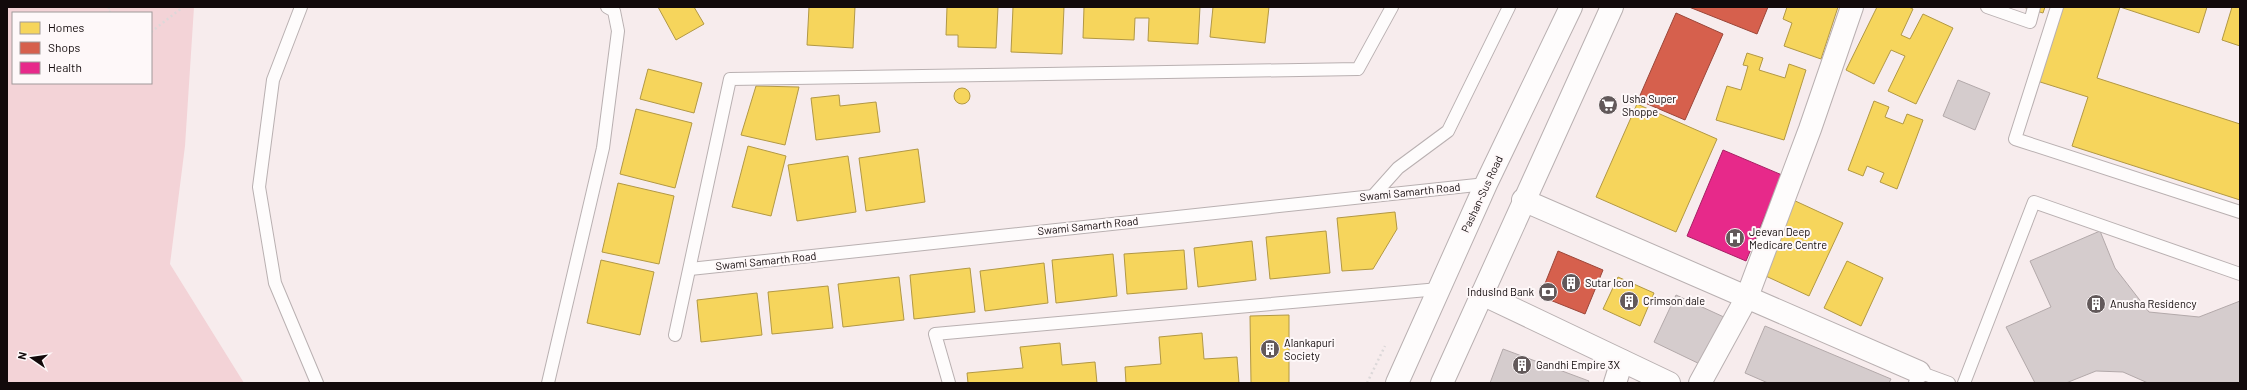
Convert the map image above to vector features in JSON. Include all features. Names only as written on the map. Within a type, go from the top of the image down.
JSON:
[{"type":"street","name":"Pashan-Sus Road","points":[[1397,383],[1486,184],[1571,7]]},
{"type":"street","points":[[1442,383],[1523,200],[1612,7]]},
{"type":"street","points":[[1700,383],[1747,297],[1810,129],[1852,7]]},
{"type":"street","points":[[1523,200],[1747,297],[1917,377]]},
{"type":"street","points":[[1482,294],[1669,383]]},
{"type":"street","points":[[1615,383],[1622,361]]},
{"type":"lane","points":[[302,7],[273,80],[258,187],[275,283],[317,383]]},
{"type":"lane","points":[[675,335],[730,79],[1358,69],[1392,7]]},
{"type":"lane","points":[[1373,196],[1398,168],[1448,131],[1509,7]]},
{"type":"lane","points":[[1987,7],[2030,22],[2034,7]]},
{"type":"lane","points":[[2056,7],[2015,139],[2240,212]]},
{"type":"lane","points":[[548,383],[603,148],[618,31],[612,8]]},
{"type":"lane","name":"Swami Samarth Road","points":[[690,269],[1486,184]]},
{"type":"lane","points":[[1964,383],[2034,202],[2240,274]]},
{"type":"lane","points":[[949,383],[935,334],[1438,289]]},
{"type":"lane","points":[[1917,377],[1949,383]]},
{"type":"path","points":[[152,31],[183,7]]},
{"type":"shaded area","points":[[7,7],[194,7],[185,146],[170,264],[244,383],[7,383]]},
{"type":"building: Homes","points":[[658,7],[694,7],[704,24],[676,40]]},
{"type":"building: Homes","points":[[809,7],[855,7],[853,48],[807,45]]},
{"type":"building: Homes","points":[[947,7],[998,7],[996,48],[958,47],[958,35],[946,35]]},
{"type":"building: Homes","points":[[1013,7],[1064,7],[1062,54],[1011,52]]},
{"type":"building: Homes","points":[[1084,7],[1200,7],[1198,44],[1148,41],[1149,18],[1135,18],[1134,40],[1083,38]]},
{"type":"building: Homes","points":[[1213,7],[1269,7],[1265,43],[1210,37]]},
{"type":"building: Homes","points":[[1787,7],[1838,7],[1821,59],[1784,46],[1792,23],[1783,19]]},
{"type":"building: Homes","points":[[1877,7],[1909,7],[1913,9],[1901,35],[1910,39],[1923,14],[1953,28],[1916,104],[1888,91],[1905,56],[1891,50],[1874,84],[1846,70]]},
{"type":"building: Homes","points":[[2023,7],[2045,7],[2043,13]]},
{"type":"building: Homes","points":[[2061,7],[2120,7],[2097,78],[2240,124],[2240,200],[2072,146],[2088,97],[2037,81]]},
{"type":"building: Homes","points":[[2120,7],[2207,7],[2199,33]]},
{"type":"building: Homes","points":[[2232,7],[2240,7],[2240,46],[2222,40]]},
{"type":"building: Homes","points":[[1747,53],[1763,58],[1759,70],[1785,78],[1789,64],[1806,70],[1784,140],[1716,120],[1727,86],[1741,90],[1748,66],[1743,65]]},
{"type":"building: Homes","points":[[648,69],[702,83],[694,113],[640,99]]},
{"type":"building: Homes","points":[[756,86],[799,87],[785,145],[741,135]]},
{"type":"building: Homes","points":[[959,88],[965,88],[970,93],[968,102],[965,104],[959,104],[954,99],[954,93]]},
{"type":"building: Homes","points":[[839,95],[840,106],[876,102],[880,132],[816,140],[811,98]]},
{"type":"building: Homes","points":[[1874,101],[1889,107],[1885,117],[1903,124],[1907,114],[1923,120],[1897,189],[1880,182],[1884,173],[1867,166],[1863,176],[1848,170]]},
{"type":"building: Homes","points":[[1637,104],[1717,139],[1676,232],[1596,197]]},
{"type":"building: Homes","points":[[636,109],[692,123],[675,188],[620,174]]},
{"type":"building: Homes","points":[[748,146],[786,156],[771,216],[732,207]]},
{"type":"building: Homes","points":[[918,149],[925,202],[866,211],[859,158]]},
{"type":"building: Homes","points":[[848,156],[856,212],[797,221],[788,165]]},
{"type":"building: Homes","points":[[618,183],[674,196],[659,264],[602,252]]},
{"type":"building: Homes","points":[[1791,199],[1843,223],[1809,296],[1757,272]]},
{"type":"building: Homes","points":[[1395,212],[1397,229],[1373,269],[1342,271],[1337,218]]},
{"type":"building: Homes","points":[[1326,231],[1330,273],[1270,279],[1266,237]]},
{"type":"building: Homes","points":[[1252,241],[1256,280],[1198,287],[1194,248]]},
{"type":"building: Homes","points":[[1184,250],[1187,289],[1127,294],[1124,254]]},
{"type":"building: Homes","points":[[1113,254],[1117,296],[1056,303],[1052,260]]},
{"type":"building: Homes","points":[[601,260],[654,272],[640,335],[587,323]]},
{"type":"building: Homes","points":[[1847,261],[1883,278],[1861,326],[1824,308]]},
{"type":"building: Homes","points":[[1044,263],[1048,303],[985,311],[980,271]]},
{"type":"building: Homes","points":[[970,268],[975,312],[914,319],[910,275]]},
{"type":"building: Homes","points":[[899,277],[904,320],[843,327],[838,284]]},
{"type":"building: Homes","name":"Crimson dale","points":[[1618,277],[1654,293],[1640,326],[1603,309]]},
{"type":"building: Homes","points":[[828,286],[833,328],[772,334],[768,292]]},
{"type":"building: Homes","points":[[757,293],[762,335],[701,342],[697,300]]},
{"type":"building: Homes","name":"Alankapuri Society","points":[[1289,315],[1289,383],[1251,383],[1250,316]]},
{"type":"building: Homes","points":[[1202,333],[1204,359],[1237,357],[1239,383],[1126,383],[1125,367],[1161,364],[1159,337]]},
{"type":"building: Homes","points":[[1060,343],[1062,365],[1095,362],[1097,383],[968,383],[967,373],[1023,368],[1020,347]]},
{"type":"building: Shops","points":[[1689,7],[1768,7],[1757,34]]},
{"type":"building: Shops","points":[[1676,13],[1723,34],[1685,120],[1638,100]]},
{"type":"building: Shops","name":"Sutar Icon","points":[[1558,251],[1603,270],[1585,314],[1540,296]]},
{"type":"building: Health","points":[[1723,150],[1782,175],[1746,261],[1687,236]]},
{"type":"building: Other","points":[[1958,80],[1990,93],[1975,130],[1943,116]]},
{"type":"building: Other","name":"Anusha Residency","points":[[2100,231],[2115,268],[2149,312],[2199,317],[2240,301],[2240,383],[2148,383],[2123,372],[2096,371],[2066,383],[2035,383],[2006,327],[2051,307],[2030,261]]},
{"type":"building: Other","points":[[1676,295],[1726,318],[1704,366],[1654,342]]},
{"type":"building: Other","points":[[1765,326],[1891,379],[1889,383],[1768,383],[1745,373]]},
{"type":"building: Other","name":"Gandhi Empire 3X","points":[[1503,349],[1589,381],[1588,383],[1490,383]]},
{"type":"place","name":"Usha Super Shoppe","points":[[1608,105]]},
{"type":"place","name":"Jeevan Deep Medicare Centre","points":[[1735,238]]},
{"type":"place","name":"Sutar Icon","points":[[1571,283]]},
{"type":"place","name":"IndusInd Bank","points":[[1548,292]]},
{"type":"place","name":"Crimson dale","points":[[1629,301]]},
{"type":"place","name":"Anusha Residency","points":[[2096,304]]},
{"type":"place","name":"Alankapuri Society","points":[[1270,349]]},
{"type":"place","name":"Gandhi Empire 3X","points":[[1522,365]]}]
